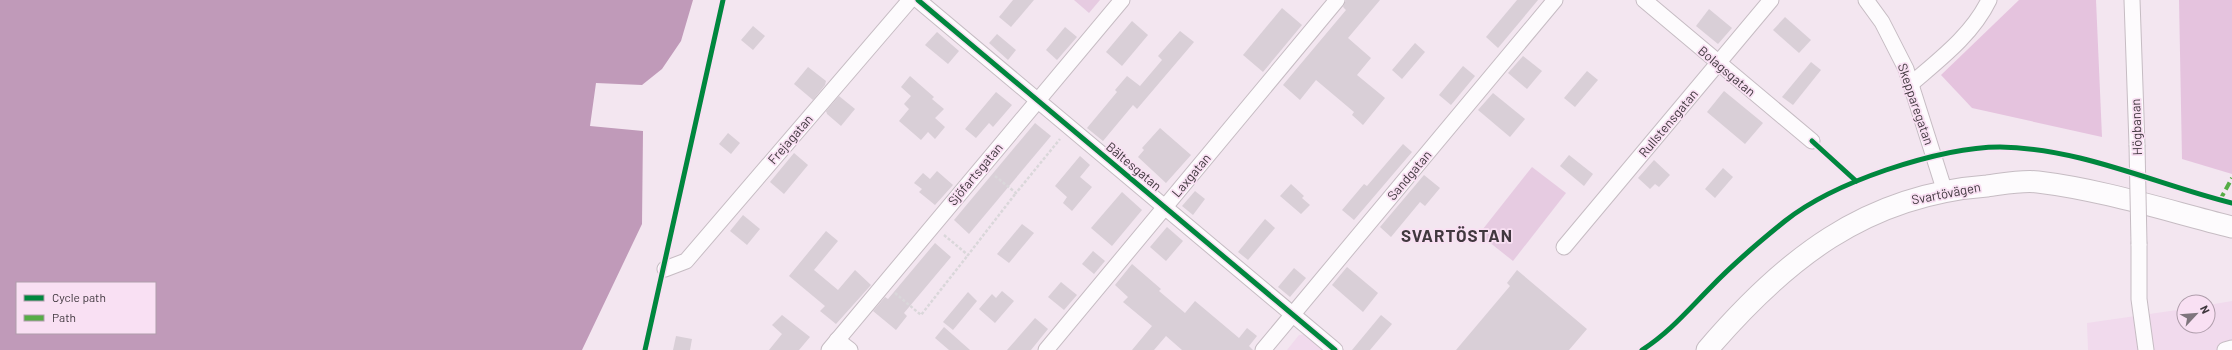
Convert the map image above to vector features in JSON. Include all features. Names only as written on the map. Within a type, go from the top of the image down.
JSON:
[{"type":"main road","name":"Svartövägen","points":[[1710,349],[1763,289],[1791,264],[1823,242],[1880,211],[1907,200],[1971,187],[2036,182],[2110,195],[2232,227]]},
{"type":"street","name":"Frejagatan","points":[[665,269],[686,261],[910,0]]},
{"type":"street","name":"Bältesgatan","points":[[918,0],[1336,350]]},
{"type":"street","name":"Sjöfartsgatan","points":[[833,345],[1122,0]]},
{"type":"street","name":"Laxgatan","points":[[1046,350],[1337,0]]},
{"type":"street","name":"Sandgatan","points":[[1263,350],[1555,0]]},
{"type":"street","name":"Bolagsgatan","points":[[1644,0],[1812,141]]},
{"type":"street","name":"Rullstensgatan","points":[[1564,247],[1771,0]]},
{"type":"street","name":"Skepparegatan","points":[[1866,0],[1882,22],[1906,70],[1945,192]]},
{"type":"street","points":[[1911,84],[1953,48],[1981,16],[1989,0]]},
{"type":"street","name":"Högbanan","points":[[2132,0],[2140,299],[2143,343],[2146,350]]},
{"type":"street","points":[[833,345],[850,350]]},
{"type":"street","points":[[2225,350],[2232,348]]},
{"type":"path","points":[[891,290],[921,315],[1016,193],[1065,134]]},
{"type":"path","points":[[990,172],[1016,193]]},
{"type":"path","points":[[940,232],[968,255]]},
{"type":"shaded area","points":[[0,0],[693,0],[681,41],[662,69],[642,85],[596,83],[590,126],[643,131],[642,224],[582,350],[0,350]]},
{"type":"shaded area","points":[[1074,0],[1100,0],[1089,13]]},
{"type":"shaded area","points":[[2019,0],[2096,0],[2102,137],[1972,108],[1941,75]]},
{"type":"shaded area","points":[[2179,0],[2232,0],[2232,174],[2182,159]]},
{"type":"shaded area","points":[[1532,167],[1566,193],[1513,261],[1479,234]]},
{"type":"shaded area","points":[[2232,301],[2232,350],[2088,350],[2087,323],[2176,310],[2176,334],[2216,334],[2216,304]]},
{"type":"shaded area","points":[[1305,334],[1325,350],[1287,350],[1299,335]]},
{"type":"building","points":[[1013,0],[1034,0],[1011,27],[999,17]]},
{"type":"building","points":[[1346,0],[1380,0],[1348,38],[1371,58],[1357,75],[1385,98],[1363,125],[1352,115],[1354,112],[1316,80],[1300,100],[1283,85],[1346,10],[1343,7]]},
{"type":"building","points":[[1517,0],[1538,0],[1498,48],[1486,37]]},
{"type":"building","points":[[1282,8],[1302,25],[1263,72],[1243,55]]},
{"type":"building","points":[[1709,9],[1732,28],[1718,44],[1696,26]]},
{"type":"building","points":[[1785,17],[1811,40],[1799,53],[1773,30]]},
{"type":"building","points":[[1132,21],[1148,35],[1122,66],[1106,52]]},
{"type":"building","points":[[753,26],[765,36],[753,50],[741,40]]},
{"type":"building","points":[[1065,27],[1077,37],[1057,60],[1046,50]]},
{"type":"building","points":[[1180,31],[1194,42],[1137,109],[1133,105],[1103,141],[1087,128],[1117,92],[1115,90],[1127,76],[1140,86],[1162,60],[1158,56]]},
{"type":"building","points":[[937,32],[959,51],[948,64],[925,45]]},
{"type":"building","points":[[997,34],[1016,50],[1008,60],[989,43]]},
{"type":"building","points":[[1415,43],[1425,52],[1402,79],[1392,70]]},
{"type":"building","points":[[1523,56],[1542,71],[1527,89],[1508,73]]},
{"type":"building","points":[[1811,62],[1821,70],[1793,105],[1782,97]]},
{"type":"building","points":[[1463,66],[1475,76],[1451,105],[1439,95]]},
{"type":"building","points":[[808,67],[826,81],[825,85],[813,100],[794,84]]},
{"type":"building","points":[[1587,71],[1598,80],[1575,107],[1564,98]]},
{"type":"building","points":[[910,76],[934,97],[932,99],[944,109],[935,118],[945,127],[935,139],[928,132],[921,140],[899,121],[909,109],[904,104],[911,96],[901,87]]},
{"type":"building","points":[[1724,91],[1763,123],[1745,144],[1707,112]]},
{"type":"building","points":[[996,92],[1012,105],[993,127],[989,123],[976,138],[965,129]]},
{"type":"building","points":[[1493,93],[1525,119],[1510,137],[1478,110]]},
{"type":"building","points":[[839,96],[855,109],[841,126],[827,114],[826,111]]},
{"type":"building","points":[[1035,123],[1051,136],[969,234],[954,220]]},
{"type":"building","points":[[1160,128],[1191,155],[1166,183],[1138,157],[1144,150],[1142,148]]},
{"type":"building","points":[[728,133],[740,143],[731,154],[719,144]]},
{"type":"building","points":[[1403,144],[1412,152],[1354,220],[1342,210],[1364,184],[1367,186]]},
{"type":"building","points":[[794,153],[808,165],[784,194],[770,182]]},
{"type":"building","points":[[1569,155],[1593,174],[1584,186],[1560,166]]},
{"type":"building","points":[[1080,156],[1090,165],[1080,177],[1092,187],[1072,211],[1063,203],[1067,197],[1055,186]]},
{"type":"building","points":[[1654,160],[1670,175],[1659,187],[1655,184],[1650,189],[1638,178]]},
{"type":"building","points":[[1723,168],[1733,177],[1715,198],[1705,189]]},
{"type":"building","points":[[937,171],[953,185],[935,205],[919,192],[922,189],[914,183],[923,173],[930,179]]},
{"type":"building","points":[[1424,175],[1440,188],[1425,206],[1420,202],[1391,237],[1380,227]]},
{"type":"building","points":[[1291,184],[1304,196],[1302,198],[1310,205],[1301,214],[1280,196]]},
{"type":"building","points":[[1195,191],[1205,199],[1193,215],[1182,206]]},
{"type":"building","points":[[1122,192],[1142,210],[1112,246],[1091,228]]},
{"type":"building","points":[[743,215],[760,229],[747,245],[730,231]]},
{"type":"building","points":[[1265,219],[1275,228],[1248,260],[1238,252]]},
{"type":"building","points":[[1022,224],[1034,233],[1009,263],[997,254]]},
{"type":"building","points":[[1167,227],[1183,241],[1166,261],[1150,247]]},
{"type":"building","points":[[826,231],[838,241],[814,270],[838,290],[855,270],[871,285],[836,324],[820,311],[825,306],[789,276]]},
{"type":"building","points":[[935,243],[951,257],[904,313],[907,316],[896,330],[873,311],[885,297],[888,299]]},
{"type":"building","points":[[1093,251],[1105,261],[1094,274],[1082,264]]},
{"type":"building","points":[[1132,264],[1161,289],[1159,291],[1185,313],[1195,301],[1239,338],[1247,328],[1257,336],[1249,346],[1253,350],[1182,350],[1166,336],[1154,350],[1132,350],[1152,326],[1123,302],[1128,297],[1115,285]]},
{"type":"building","points":[[1347,267],[1378,293],[1363,312],[1332,285]]},
{"type":"building","points":[[1294,268],[1306,278],[1290,297],[1278,287]]},
{"type":"building","points":[[1517,270],[1587,329],[1569,350],[1456,350],[1510,286],[1507,283]]},
{"type":"building","points":[[1061,282],[1077,295],[1064,310],[1048,297]]},
{"type":"building","points":[[1002,291],[1014,301],[995,323],[979,309],[992,294],[996,298]]},
{"type":"building","points":[[968,292],[977,301],[953,330],[943,322]]},
{"type":"building","points":[[782,315],[810,337],[799,350],[769,350],[782,334],[772,325]]},
{"type":"building","points":[[1381,315],[1392,324],[1370,350],[1352,350]]},
{"type":"building","points":[[1035,318],[1048,329],[1031,350],[1007,350]]},
{"type":"building","points":[[944,327],[970,350],[949,350],[935,338]]},
{"type":"building","points":[[676,336],[692,339],[690,350],[673,350]]},
{"type":"marked path","points":[[2220,200],[2232,178]]},
{"type":"cycle path","points":[[645,350],[723,0]]},
{"type":"cycle path","points":[[918,0],[1335,350]]},
{"type":"cycle path","points":[[1812,141],[1856,181]]},
{"type":"cycle path","points":[[1642,350],[1670,328],[1747,253],[1796,213],[1820,198],[1846,185],[1886,170],[1928,157],[1986,147],[2030,149],[2089,160],[2232,203]]},
{"type":"district","name":"SVARTÖSTAN","points":[[1457,235]]}]
